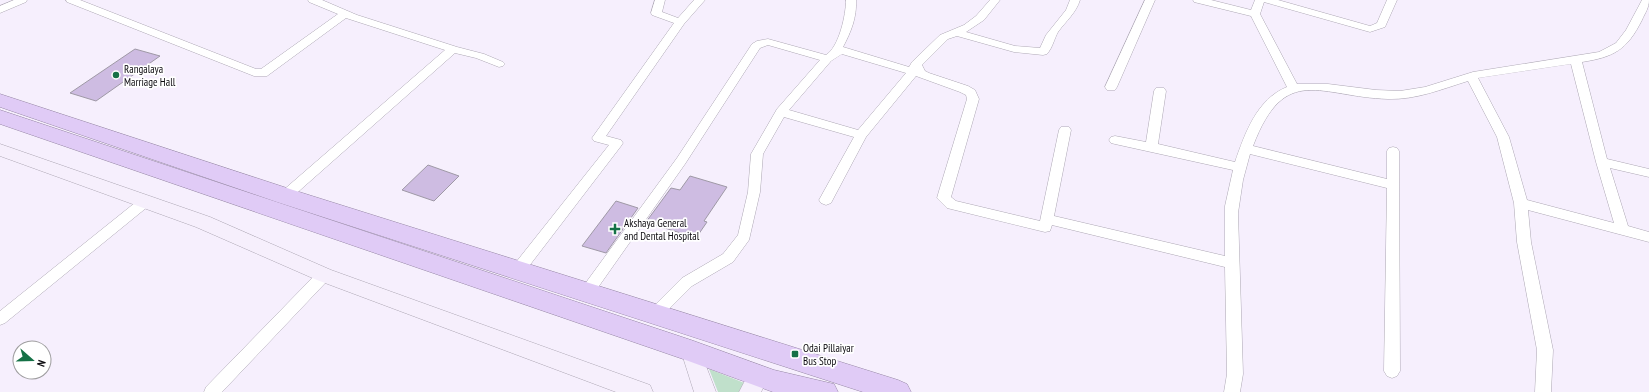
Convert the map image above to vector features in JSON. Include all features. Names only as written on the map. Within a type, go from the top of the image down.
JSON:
[{"type":"highway","points":[[0,100],[285,196],[898,392]]},
{"type":"highway","points":[[0,117],[691,351],[766,384],[825,392]]},
{"type":"highway","points":[[766,384],[786,357]]},
{"type":"street","points":[[0,10],[22,0]]},
{"type":"street","points":[[71,0],[254,72],[263,73],[346,14]]},
{"type":"street","points":[[314,0],[346,14],[453,49],[480,56],[499,64]]},
{"type":"street","points":[[660,0],[656,13],[680,22]]},
{"type":"street","points":[[518,270],[617,143],[598,138],[680,22],[700,0]]},
{"type":"street","points":[[655,314],[687,282],[728,258],[744,236],[754,192],[757,154],[781,112],[831,56],[843,36],[851,16],[851,0]]},
{"type":"street","points":[[826,200],[861,135],[915,68],[944,37],[968,27],[980,18],[995,0]]},
{"type":"street","points":[[956,32],[1014,49],[1043,52],[1048,45],[1050,35],[1067,16],[1075,0]]},
{"type":"street","points":[[1111,87],[1150,0]]},
{"type":"street","points":[[1198,0],[1254,14],[1294,89]]},
{"type":"street","points":[[1254,14],[1260,0]]},
{"type":"street","points":[[1267,0],[1370,29],[1381,25],[1392,0]]},
{"type":"street","points":[[1232,392],[1235,374],[1232,205],[1240,167],[1249,139],[1266,108],[1274,99],[1285,92],[1301,87],[1323,86],[1379,94],[1400,95],[1435,88],[1472,76],[1576,60],[1602,54],[1620,45],[1631,30],[1647,0]]},
{"type":"street","points":[[587,292],[681,161],[756,46],[761,43],[768,42],[831,56],[840,50],[846,51],[915,68],[925,76],[964,89],[971,93],[973,99],[972,106],[945,191],[944,198],[952,205],[1045,227],[1065,130]]},
{"type":"street","points":[[285,196],[453,49]]},
{"type":"street","points":[[1576,60],[1602,162],[1623,231]]},
{"type":"street","points":[[1472,76],[1503,137],[1521,204],[1524,242],[1545,350],[1543,392]]},
{"type":"street","points":[[1151,147],[1160,91]]},
{"type":"street","points":[[781,112],[861,135]]},
{"type":"street","points":[[1115,140],[1240,167]]},
{"type":"street","points":[[1246,149],[1393,185]]},
{"type":"street","points":[[0,150],[203,222],[324,275],[642,392]]},
{"type":"street","points":[[1392,371],[1393,151]]},
{"type":"street","points":[[1602,162],[1649,172]]},
{"type":"street","points":[[0,319],[146,201]]},
{"type":"street","points":[[1521,204],[1649,238]]},
{"type":"street","points":[[1046,219],[1232,263]]},
{"type":"street","points":[[212,392],[324,275]]},
{"type":"street","points":[[691,351],[705,392]]},
{"type":"green space","points":[[709,369],[747,384],[742,392],[718,392]]},
{"type":"building","name":"Rangalaya Marriage Hall","points":[[135,49],[160,56],[96,101],[70,93]]},
{"type":"building","points":[[428,165],[459,176],[434,201],[402,190]]},
{"type":"building","points":[[690,176],[727,187],[704,221],[707,222],[696,238],[646,222],[671,188],[680,190]]},
{"type":"building","points":[[616,201],[638,208],[606,253],[582,246]]},
{"type":"place","name":"Rangalaya Marriage Hall","points":[[116,75]]},
{"type":"place","name":"Akshaya General and Dental Hospital","points":[[615,229]]},
{"type":"place","name":"Odai Pillaiyar Bus Stop","points":[[795,354]]}]
